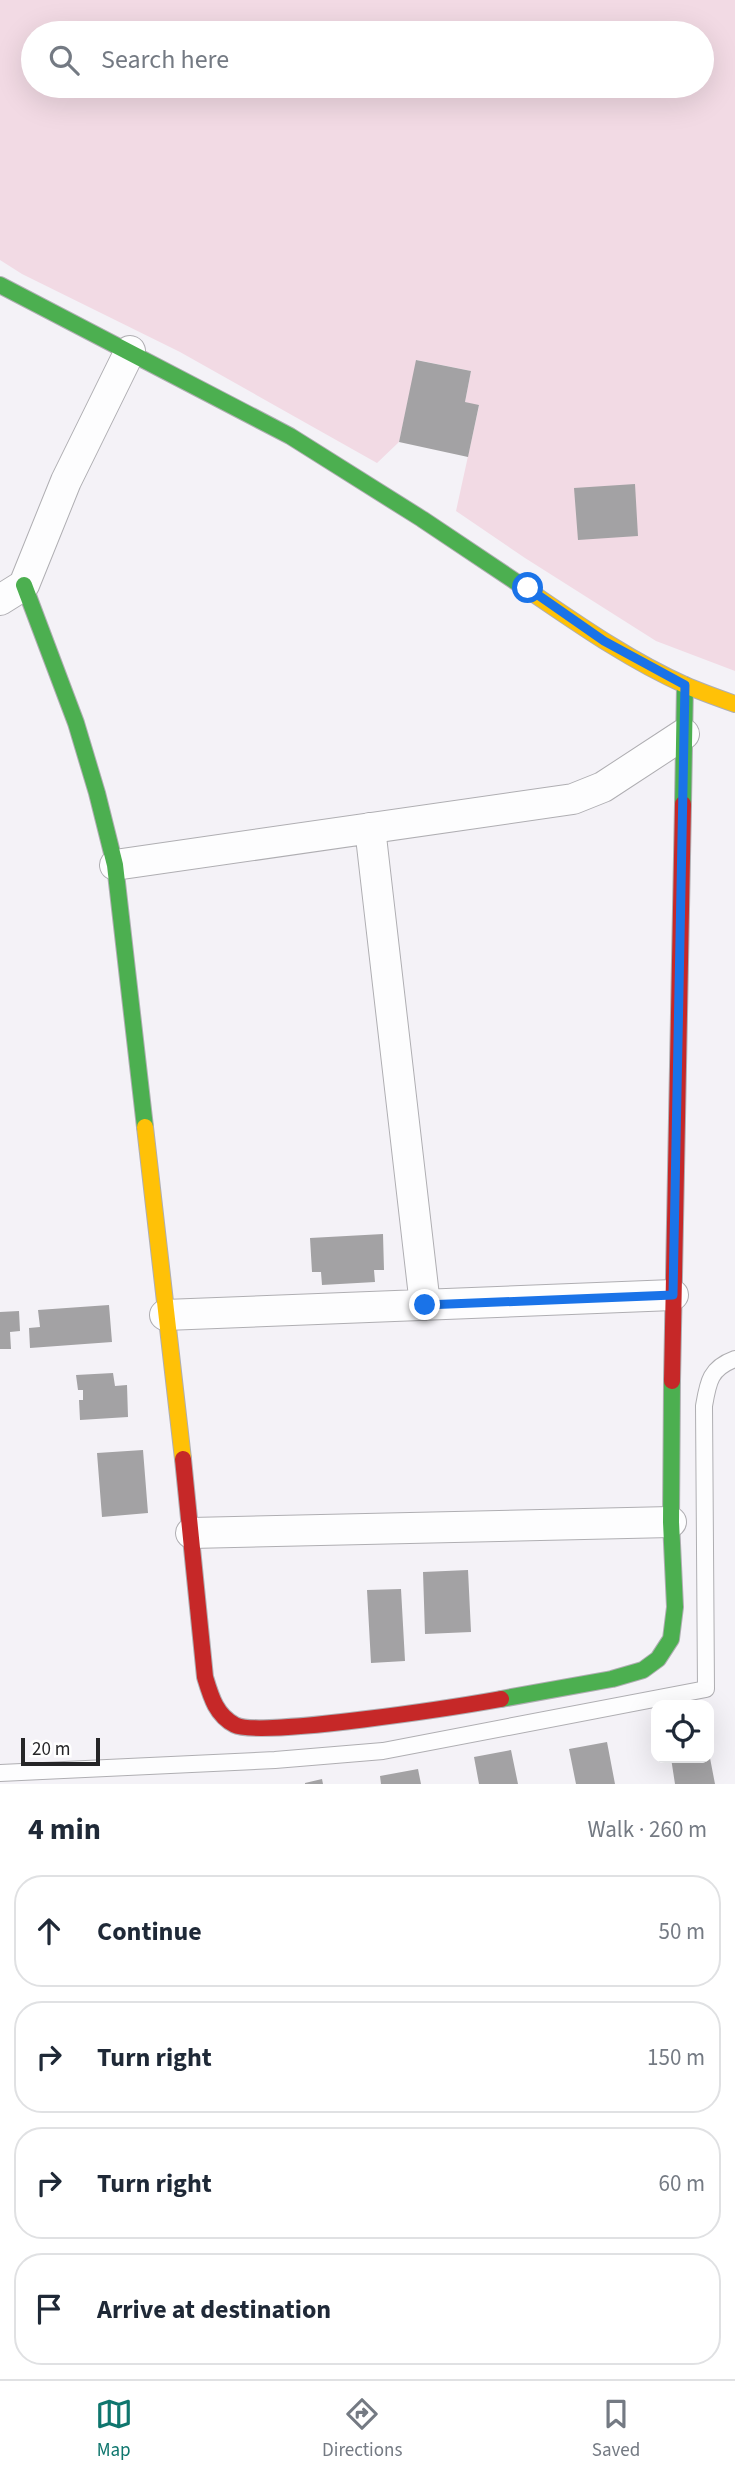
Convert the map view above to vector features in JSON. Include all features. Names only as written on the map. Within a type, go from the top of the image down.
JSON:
[{"type":"street","points":[[0,285],[290,436],[433,526],[604,641],[685,685],[735,704]]},
{"type":"street","points":[[130,351],[12,593],[73,709],[101,803],[115,865],[205,1677],[221,1716],[238,1727],[271,1729],[461,1706],[612,1679],[643,1670],[657,1658],[671,1639],[676,1607],[671,1522],[673,1295],[685,685]]},
{"type":"street","points":[[115,865],[573,799],[603,787],[684,734]]},
{"type":"street","points":[[370,828],[425,1305]]},
{"type":"street","points":[[165,1315],[673,1295]]},
{"type":"street","points":[[191,1533],[671,1522]]},
{"type":"lane","points":[[0,1773],[275,1760],[383,1751],[706,1689],[704,1406],[713,1371],[735,1359]]},
{"type":"shaded area","points":[[0,0],[735,0],[735,671],[656,641],[456,511],[479,406],[465,402],[471,371],[417,360],[399,442],[377,463],[180,352],[22,274],[0,260]]},
{"type":"building","points":[[416,360],[471,371],[465,402],[479,405],[468,457],[399,442]]},
{"type":"building","points":[[635,484],[638,536],[578,540],[574,488]]},
{"type":"building","points":[[383,1234],[384,1270],[374,1270],[375,1282],[322,1285],[321,1272],[312,1272],[310,1238]]},
{"type":"building","points":[[109,1305],[112,1342],[30,1348],[29,1328],[40,1327],[38,1310]]},
{"type":"building","points":[[19,1311],[20,1331],[10,1332],[11,1349],[0,1349],[0,1312]]},
{"type":"building","points":[[113,1373],[115,1386],[127,1385],[128,1417],[80,1420],[79,1400],[83,1400],[83,1390],[78,1390],[76,1375]]},
{"type":"building","points":[[143,1450],[148,1513],[102,1517],[97,1453]]},
{"type":"building","points":[[468,1570],[471,1632],[425,1634],[423,1572]]},
{"type":"building","points":[[401,1589],[405,1661],[371,1663],[367,1590]]},
{"type":"building","points":[[607,1742],[615,1784],[576,1784],[569,1749]]},
{"type":"building","points":[[511,1750],[518,1784],[479,1784],[474,1757]]},
{"type":"building","points":[[672,1763],[711,1763],[715,1784],[675,1784]]},
{"type":"building","points":[[418,1769],[421,1784],[381,1784],[380,1776]]},
{"type":"building","points":[[322,1779],[323,1784],[305,1784],[305,1783]]},
{"type":"traffic: fast","points":[[0,285],[290,436],[528,590]]},
{"type":"traffic: fast","points":[[24,585],[76,723],[115,865],[145,1127]]},
{"type":"traffic: fast","points":[[683,804],[685,685]]},
{"type":"traffic: fast","points":[[501,1699],[612,1679],[643,1670],[658,1659],[671,1639],[675,1607],[671,1522],[672,1381]]},
{"type":"traffic: slow","points":[[528,590],[604,641],[644,664],[685,685],[735,704]]},
{"type":"traffic: slow","points":[[145,1127],[183,1459]]},
{"type":"traffic: jam","points":[[672,1381],[683,804]]},
{"type":"traffic: jam","points":[[183,1459],[205,1677],[215,1705],[229,1721],[252,1728],[320,1724],[501,1699]]},
{"type":"route","points":[[425,1305],[673,1295],[685,685],[604,641],[528,588]]}]
